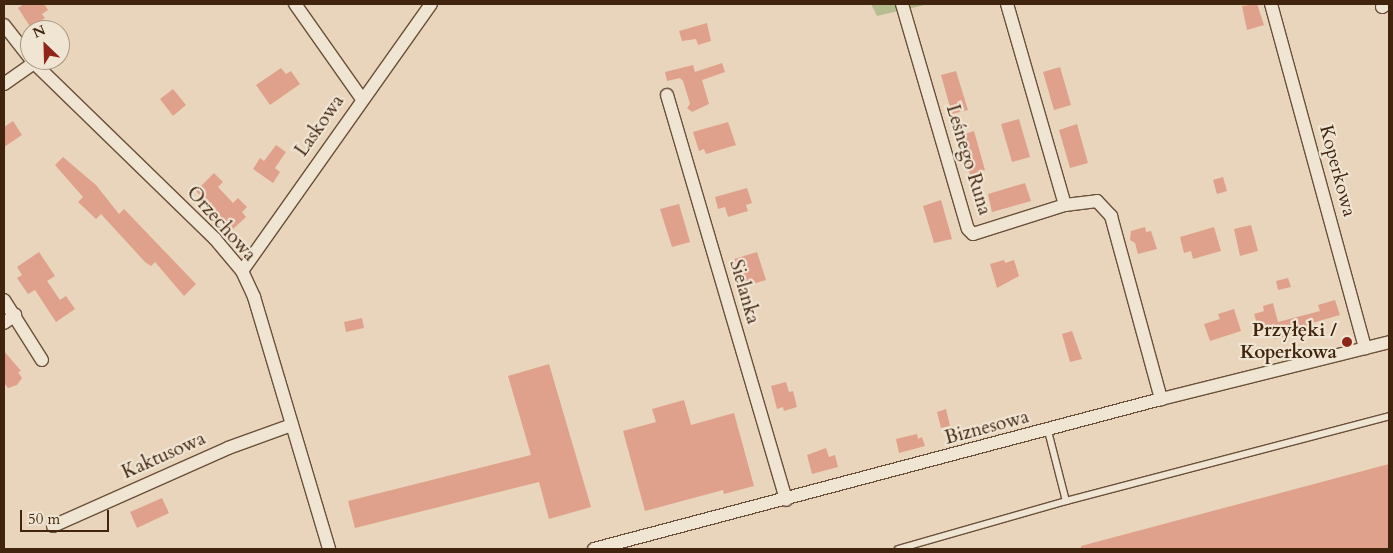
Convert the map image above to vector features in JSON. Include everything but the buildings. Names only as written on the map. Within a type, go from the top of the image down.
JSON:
[{"type":"street","points":[[295,4],[362,99]]},
{"type":"street","name":"Laskowa","points":[[242,271],[431,4]]},
{"type":"street","name":"Leśnego Runa","points":[[902,4],[968,229],[973,234],[1065,205],[1098,200],[1111,216],[1161,399]]},
{"type":"street","points":[[1006,4],[1065,205]]},
{"type":"street","name":"Koperkowa","points":[[1271,4],[1365,348]]},
{"type":"street","name":"Orzechowa","points":[[4,25],[20,46]]},
{"type":"street","points":[[4,84],[21,70]]},
{"type":"street","name":"Orzechowa","points":[[41,70],[215,240],[242,271],[254,297],[328,549]]},
{"type":"street","name":"Sielanka","points":[[667,95],[786,500]]},
{"type":"street","points":[[4,300],[9,319],[42,360]]},
{"type":"street","name":"Biznesowa","points":[[594,549],[1048,431],[1161,399],[1389,342]]},
{"type":"street","name":"Kaktusowa","points":[[53,526],[228,448],[292,425]]},
{"type":"lane","points":[[898,549],[1066,501],[1389,416]]},
{"type":"lane","points":[[1048,431],[1066,501]]},
{"type":"green space","points":[[871,4],[929,4],[877,16]]},
{"type":"place","name":"Przyłęki / Koperkowa","points":[[1347,342]]}]
